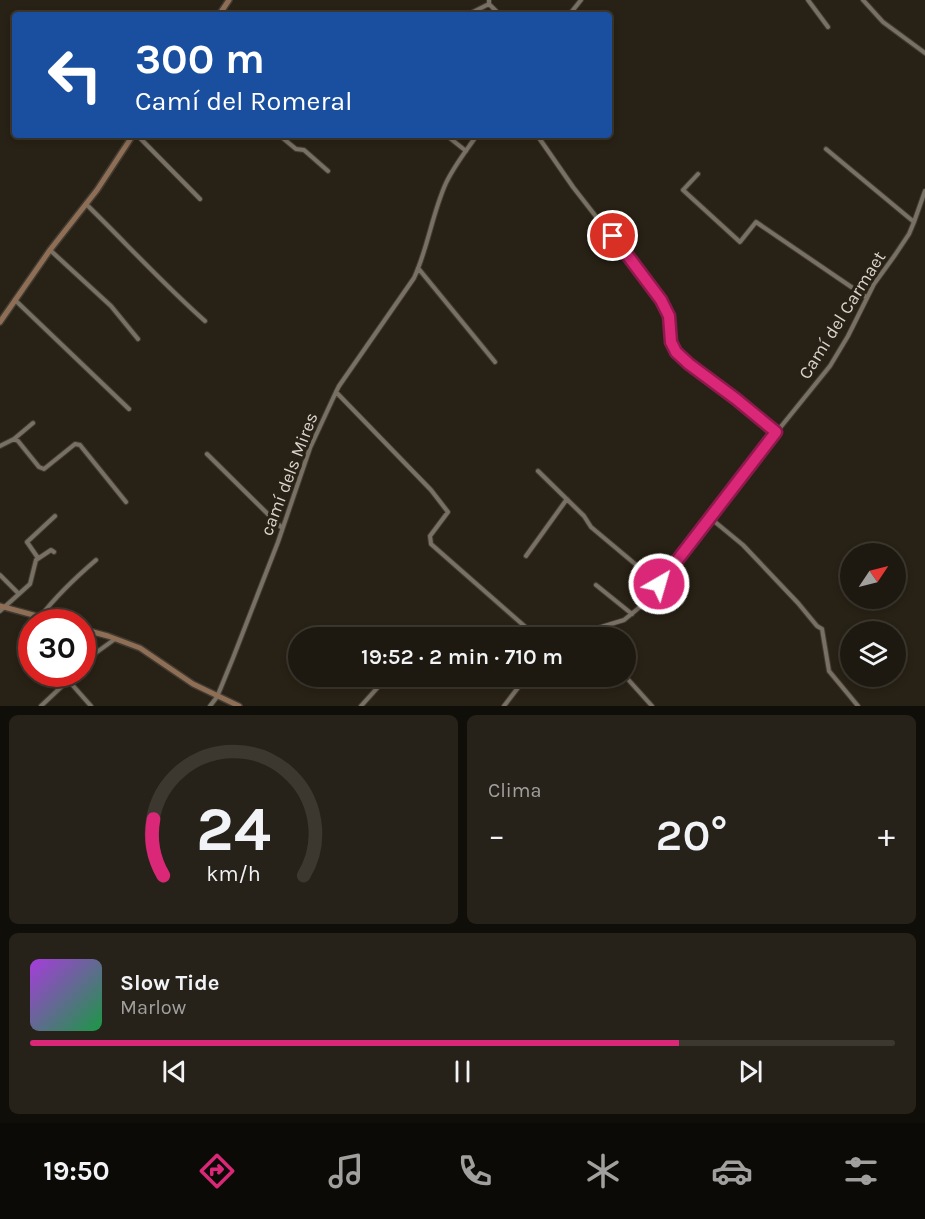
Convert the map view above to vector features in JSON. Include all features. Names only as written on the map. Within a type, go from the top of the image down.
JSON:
[{"type":"main road","points":[[0,322],[133,138]]},
{"type":"main road","points":[[2,608],[18,612]]},
{"type":"main road","points":[[96,633],[140,648],[193,684],[239,706]]},
{"type":"street","points":[[807,0],[828,27]]},
{"type":"street","points":[[863,0],[882,22],[925,52]]},
{"type":"street","points":[[472,12],[489,2]]},
{"type":"street","points":[[138,138],[200,199]]},
{"type":"street","points":[[283,138],[296,149],[304,150],[328,171]]},
{"type":"street","points":[[450,138],[466,151]]},
{"type":"street","name":"camí dels Mires","points":[[210,706],[218,697],[310,448],[336,392],[408,287],[418,268],[446,184],[475,138]]},
{"type":"street","points":[[539,138],[573,187],[661,300],[669,316],[671,342],[676,352],[776,432]]},
{"type":"street","points":[[826,149],[914,222]]},
{"type":"street","points":[[698,174],[683,190],[740,242],[756,222],[866,297]]},
{"type":"street","name":"Camí del Carmaet","points":[[603,627],[624,620],[640,607],[830,366],[848,336],[866,297],[902,246],[914,222],[925,191]]},
{"type":"street","points":[[86,204],[177,297],[205,321]]},
{"type":"street","points":[[50,250],[111,306],[138,339]]},
{"type":"street","points":[[418,268],[495,362]]},
{"type":"street","points":[[15,300],[129,409]]},
{"type":"street","points":[[336,392],[430,490],[448,512],[430,536],[431,544],[525,627]]},
{"type":"street","points":[[0,446],[14,439],[33,423]]},
{"type":"street","points":[[14,439],[39,467],[44,469],[75,444],[80,446],[126,502]]},
{"type":"street","points":[[207,454],[282,528]]},
{"type":"street","points":[[538,471],[584,516],[591,527],[659,584]]},
{"type":"street","points":[[526,556],[567,499]]},
{"type":"street","points":[[39,558],[27,542],[55,516]]},
{"type":"street","points":[[709,517],[743,545],[822,629],[829,671],[858,706]]},
{"type":"street","points":[[2,608],[30,584],[36,560],[51,550],[54,552]]},
{"type":"street","points":[[46,609],[56,596],[96,560]]},
{"type":"street","points":[[0,575],[18,594]]},
{"type":"street","points":[[596,585],[632,614]]},
{"type":"street","points":[[96,653],[116,639]]},
{"type":"street","points":[[41,706],[61,687]]},
{"type":"street","points":[[74,687],[92,706]]},
{"type":"street","points":[[361,706],[378,687]]},
{"type":"street","points":[[504,706],[519,687]]},
{"type":"street","points":[[635,687],[652,706]]},
{"type":"route","points":[[613,236],[661,300],[669,316],[671,342],[676,352],[776,432],[659,584]]}]
